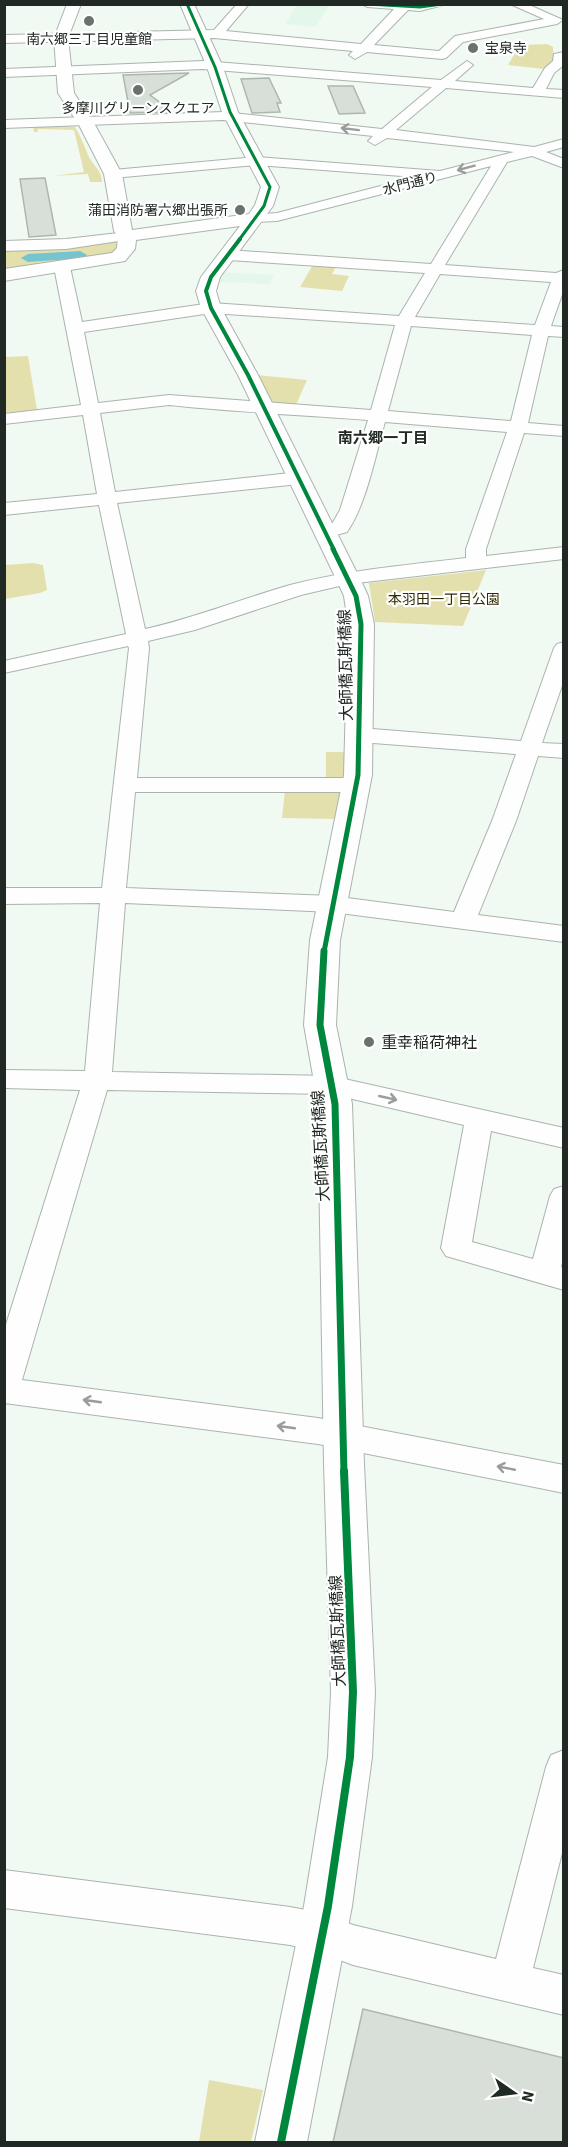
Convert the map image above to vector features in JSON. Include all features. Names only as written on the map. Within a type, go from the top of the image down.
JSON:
[{"type":"street","points":[[4,275],[118,257],[126,249],[127,236],[123,231],[113,174],[85,121],[66,93],[61,38],[74,4]]},
{"type":"street","name":"大師橋瓦斯橋線","points":[[188,4],[209,34],[216,67],[233,117],[270,186],[264,206],[211,277],[206,291],[211,308],[266,408],[348,578],[356,596],[361,618],[360,735],[357,785],[332,904],[322,966],[320,1025],[335,1104],[343,1436],[353,1692],[350,1757],[322,1933],[281,2142]]},
{"type":"street","points":[[209,34],[244,4]]},
{"type":"street","points":[[367,4],[405,6],[442,4]]},
{"type":"street","points":[[515,4],[560,21]]},
{"type":"street","points":[[323,74],[368,47],[390,16],[405,6]]},
{"type":"street","points":[[344,167],[467,65],[441,61],[442,55],[459,39],[560,21]]},
{"type":"street","points":[[4,39],[209,34],[442,55]]},
{"type":"street","points":[[538,92],[549,71],[560,62],[558,57],[564,56]]},
{"type":"street","points":[[4,73],[203,65],[564,94]]},
{"type":"street","points":[[4,124],[233,117],[533,150],[564,164]]},
{"type":"street","name":"水門通り","points":[[256,218],[277,217],[564,143]]},
{"type":"street","points":[[326,532],[340,528],[349,510],[404,321],[502,159]]},
{"type":"street","points":[[113,174],[257,161],[443,175]]},
{"type":"street","points":[[4,246],[66,244],[256,218]]},
{"type":"street","points":[[228,255],[562,277],[541,330],[518,428],[476,549],[476,563]]},
{"type":"street","points":[[62,267],[138,648],[96,1082],[47,1237],[4,1388],[343,1436],[564,1479]]},
{"type":"street","points":[[75,328],[211,308],[564,332]]},
{"type":"street","points":[[4,419],[169,400],[564,431]]},
{"type":"street","points":[[4,509],[299,478]]},
{"type":"street","points":[[4,667],[189,626],[295,590],[348,578],[564,553]]},
{"type":"street","points":[[463,921],[504,821],[559,674],[564,648]]},
{"type":"street","points":[[360,735],[564,751]]},
{"type":"street","points":[[126,785],[357,785]]},
{"type":"street","points":[[4,896],[114,895],[332,904],[564,933]]},
{"type":"street","points":[[4,1079],[331,1085],[564,1138]]},
{"type":"street","points":[[479,1119],[456,1248],[554,1276],[564,1196]]},
{"type":"street","points":[[510,1982],[564,1767]]},
{"type":"street","points":[[4,1889],[290,1926],[322,1933],[354,1945],[564,1995]]},
{"type":"shaded area","points":[[341,4],[342,5],[330,5],[315,27],[285,24],[297,5]]},
{"type":"shaded area","points":[[223,272],[274,275],[270,284],[217,282]]},
{"type":"green space","points":[[547,44],[553,47],[554,62],[544,69],[508,65],[515,53],[523,47],[522,45]]},
{"type":"green space","points":[[33,127],[75,127],[102,182],[90,182],[88,174],[53,176],[84,172],[74,130],[38,129],[38,132],[34,132]]},
{"type":"green space","points":[[117,240],[120,250],[118,253],[5,273],[4,248]]},
{"type":"green space","points":[[314,263],[337,265],[332,274],[349,276],[342,291],[300,287]]},
{"type":"green space","points":[[28,356],[37,410],[5,413],[5,357]]},
{"type":"green space","points":[[257,375],[307,380],[295,407],[272,402]]},
{"type":"green space","points":[[33,563],[43,565],[47,590],[5,599],[5,565]]},
{"type":"green space","name":"本羽田一丁目公園","points":[[486,570],[463,626],[375,622],[369,583]]},
{"type":"green space","points":[[326,752],[345,752],[343,779],[326,778]]},
{"type":"green space","points":[[285,790],[342,790],[337,819],[282,818]]},
{"type":"green space","points":[[209,2080],[263,2090],[251,2142],[199,2142]]},
{"type":"building","name":"多摩川グリーンスクエア","points":[[189,73],[150,95],[173,112],[130,113],[123,75]]},
{"type":"building","points":[[269,78],[281,103],[277,103],[280,112],[252,113],[241,79]]},
{"type":"building","points":[[328,86],[353,86],[365,113],[339,114]]},
{"type":"building","points":[[45,178],[56,235],[29,237],[20,179]]},
{"type":"building","points":[[363,2009],[564,2058],[564,2142],[333,2142]]},
{"type":"waterway","points":[[28,258],[80,255]]},
{"type":"cycle path","points":[[187,4],[215,67],[230,112],[270,187],[264,206],[211,277],[206,291],[211,308],[248,375],[351,585],[356,596],[361,624],[358,775],[325,940],[320,1025],[335,1104],[344,1464],[353,1692],[350,1757],[328,1906],[281,2142]]},
{"type":"cycle path","points":[[367,4],[420,7],[442,4]]},
{"type":"place","name":"南六郷三丁目児童館","points":[[89,21]]},
{"type":"place","name":"宝泉寺","points":[[473,48]]},
{"type":"place","name":"多摩川グリーンスクエア","points":[[138,90]]},
{"type":"place","name":"蒲田消防署六郷出張所","points":[[240,210]]},
{"type":"place","name":"重幸稲荷神社","points":[[369,1042]]},
{"type":"district","name":"南六郷一丁目","points":[[383,438]]}]
